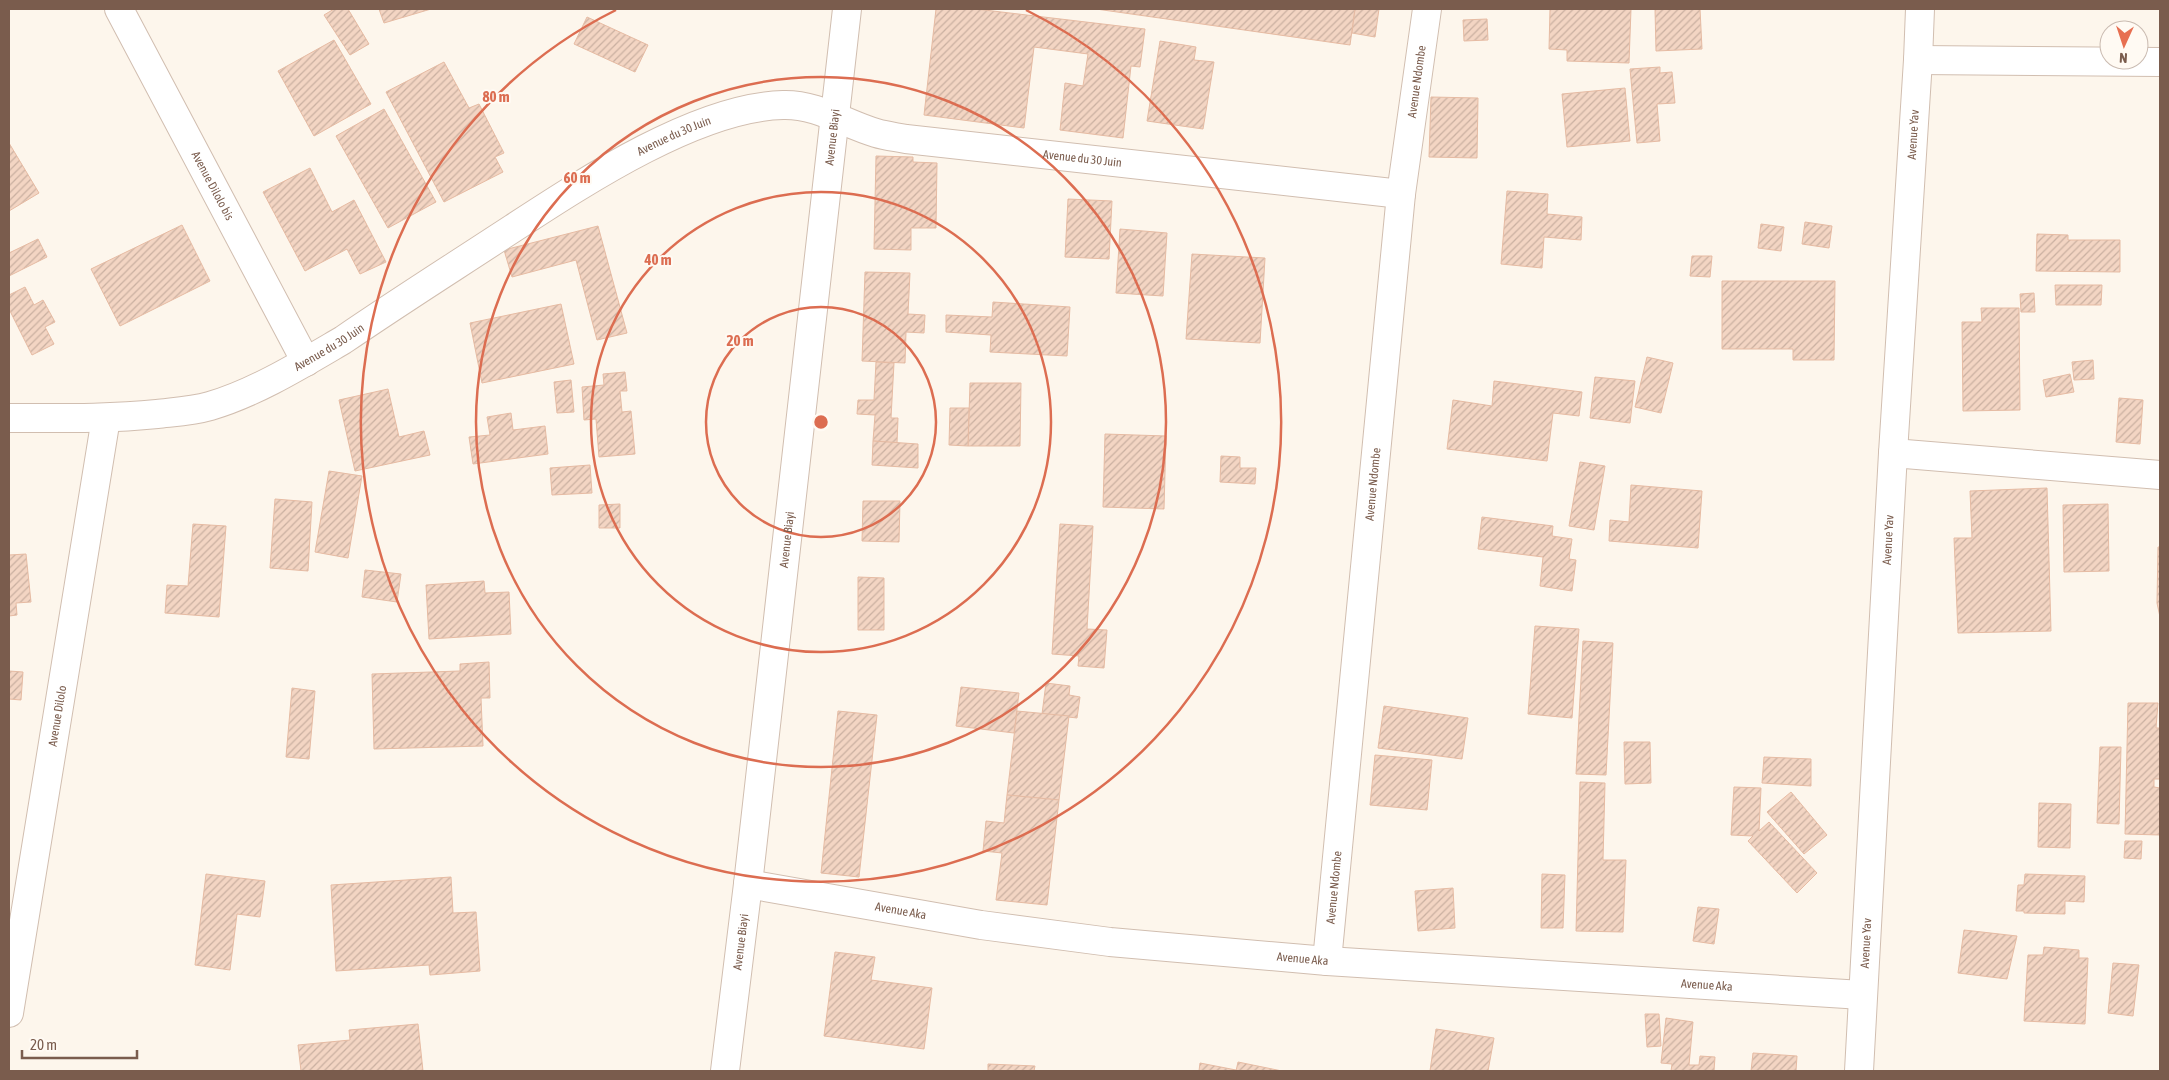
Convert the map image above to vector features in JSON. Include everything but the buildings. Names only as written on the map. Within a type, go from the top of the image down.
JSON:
[{"type":"street","name":"Avenue Dilolo bis","points":[[119,9],[306,362]]},
{"type":"street","name":"Avenue Biayi","points":[[725,1071],[748,884],[833,115],[847,9]]},
{"type":"street","name":"Avenue Ndombe","points":[[1327,961],[1401,194],[1427,9]]},
{"type":"street","name":"Avenue Yav","points":[[1859,1071],[1920,9]]},
{"type":"street","points":[[1918,60],[2160,62]]},
{"type":"street","name":"Avenue du 30 Juin","points":[[9,418],[106,418],[173,412],[209,406],[240,395],[306,362],[342,340],[578,186],[663,141],[707,121],[771,106],[800,106],[833,115],[876,133],[906,139],[1401,194]]},
{"type":"street","name":"Avenue Dilolo","points":[[9,1013],[106,418]]},
{"type":"street","points":[[1893,453],[2160,475]]},
{"type":"street","name":"Avenue Aka","points":[[748,884],[1000,928],[1110,942],[1327,961],[1862,995]]}]
